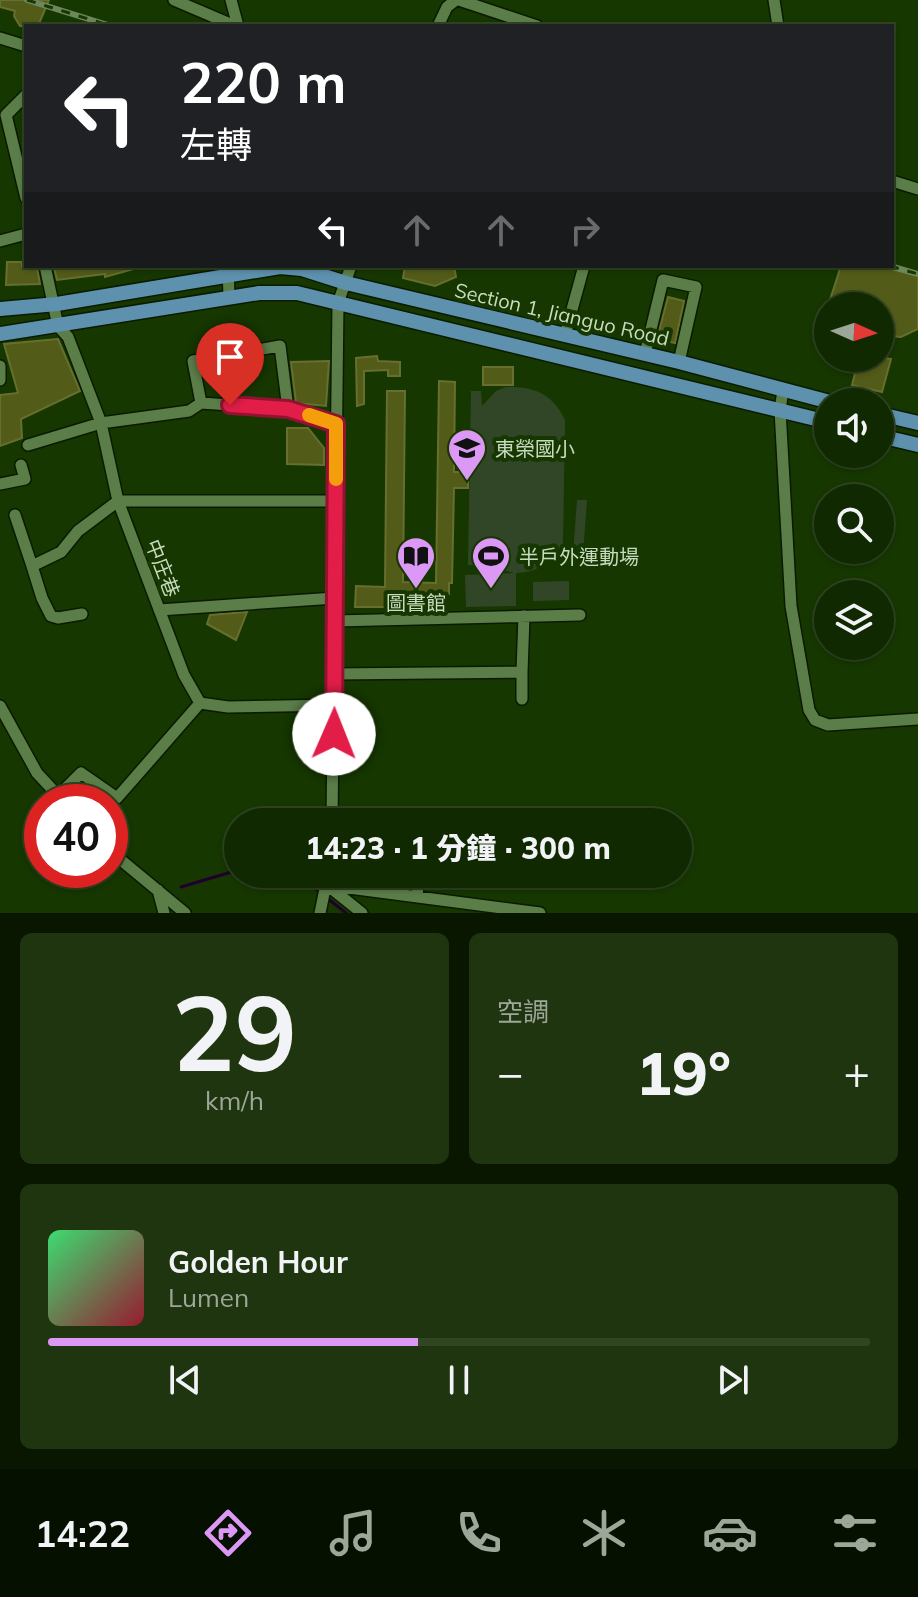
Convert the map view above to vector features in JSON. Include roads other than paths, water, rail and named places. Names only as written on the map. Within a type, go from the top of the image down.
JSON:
[{"type":"main road","name":"Section 1, Jianguo Road","points":[[0,334],[56,315],[228,270],[263,268]]},
{"type":"main road","name":"Section 1, Jianguo Road","points":[[291,268],[814,398]]},
{"type":"main road","name":"Section 1, Jianguo Road","points":[[0,309],[56,315],[283,292],[814,418]]},
{"type":"main road","points":[[894,417],[918,423]]},
{"type":"main road","points":[[894,439],[918,445]]},
{"type":"street","points":[[174,0],[232,24]]},
{"type":"street","points":[[231,0],[237,24]]},
{"type":"street","points":[[433,0],[454,2],[530,24]]},
{"type":"street","points":[[774,0],[778,24]]},
{"type":"street","points":[[439,24],[454,2]]},
{"type":"street","points":[[0,38],[24,45]]},
{"type":"street","points":[[24,97],[6,115],[24,190]]},
{"type":"street","points":[[894,182],[918,189]]},
{"type":"street","points":[[0,241],[24,235]]},
{"type":"street","name":"中庄巷","points":[[45,268],[56,315],[68,337],[101,423],[118,501],[184,675],[200,703]]},
{"type":"street","points":[[332,808],[338,303],[350,268]]},
{"type":"street","points":[[565,335],[583,268]]},
{"type":"street","points":[[228,270],[229,297]]},
{"type":"street","points":[[645,354],[663,280],[696,287],[679,362]]},
{"type":"street","points":[[201,403],[193,361],[280,346],[288,409]]},
{"type":"street","points":[[0,366],[0,380]]},
{"type":"street","points":[[783,390],[780,410],[791,606],[809,710],[815,720],[828,725],[918,719]]},
{"type":"street","points":[[28,445],[101,423],[189,411],[201,403],[288,409],[336,424]]},
{"type":"street","points":[[0,484],[25,479],[21,465]]},
{"type":"street","points":[[32,566],[61,552],[78,531],[118,501],[336,501]]},
{"type":"street","points":[[15,515],[42,598],[51,616],[58,618],[82,614]]},
{"type":"street","points":[[159,610],[335,598]]},
{"type":"street","points":[[335,621],[580,615]]},
{"type":"street","points":[[522,699],[524,616]]},
{"type":"street","points":[[334,674],[522,672]]},
{"type":"street","points":[[128,785],[200,703],[228,707],[335,705]]},
{"type":"street","points":[[0,706],[37,773],[47,784]]},
{"type":"street","points":[[73,784],[81,773],[97,784]]},
{"type":"street","points":[[128,865],[185,913]]},
{"type":"street","points":[[333,888],[362,913]]},
{"type":"street","points":[[362,888],[540,913]]},
{"type":"street","points":[[417,897],[418,888]]},
{"type":"street","points":[[158,889],[164,913]]},
{"type":"street","points":[[322,906],[334,913]]},
{"type":"waterway","points":[[181,887],[224,874]]},
{"type":"waterway","points":[[314,888],[321,893]]},
{"type":"waterway","points":[[327,898],[346,913]]},
{"type":"railway","points":[[27,0],[105,24]]},
{"type":"railway","points":[[894,267],[918,274]]},
{"type":"place","name":"東榮國小","points":[[467,482]]},
{"type":"place","name":"圖書館","points":[[416,590]]},
{"type":"place","name":"半戶外運動場","points":[[491,590]]}]
